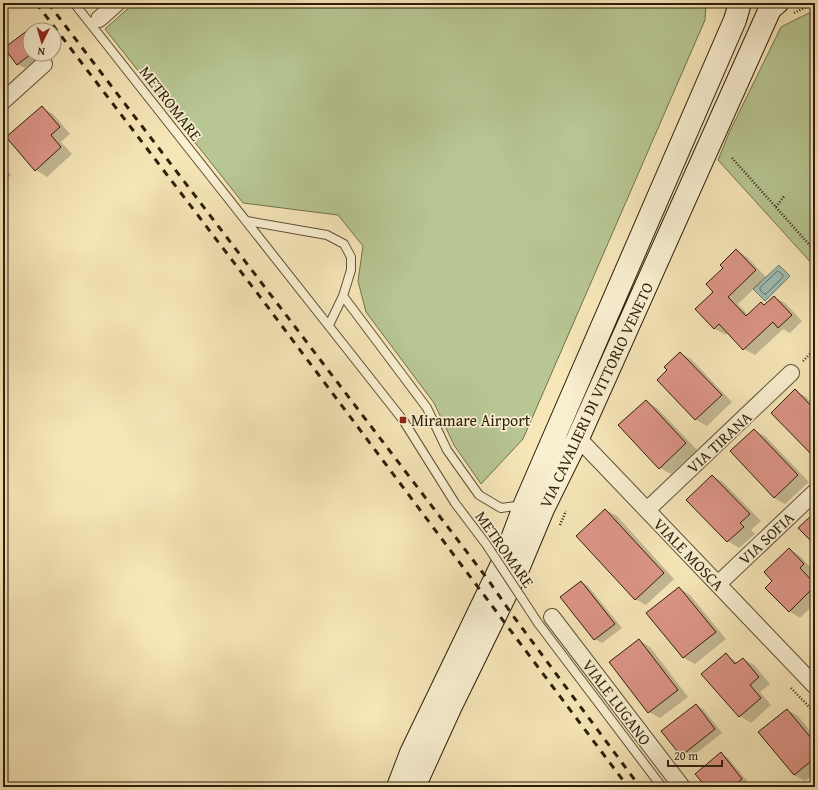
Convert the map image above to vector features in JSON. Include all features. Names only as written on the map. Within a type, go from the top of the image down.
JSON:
[{"type":"street","points":[[99,19],[117,3]]},
{"type":"street","name":"VIA CAVALIERI DI VITTORIO VENETO","points":[[406,786],[450,708],[517,571],[558,426],[735,20],[740,3]]},
{"type":"street","name":"VIA CAVALIERI DI VITTORIO VENETO","points":[[534,507],[578,438],[770,9],[785,8]]},
{"type":"street","points":[[3,101],[44,64]]},
{"type":"street","name":"VIA TIRANA","points":[[647,510],[791,374]]},
{"type":"street","name":"VIALE MOSCA","points":[[558,426],[578,438],[815,686]]},
{"type":"street","name":"VIA SOFIA","points":[[718,584],[815,492]]},
{"type":"street","name":"VIALE LUGANO","points":[[552,617],[682,787]]},
{"type":"lane","name":"METROMARE","points":[[74,3],[403,420],[455,503],[486,544],[538,623],[662,787]]},
{"type":"lane","points":[[247,221],[328,235],[344,244],[350,257],[351,270],[343,296],[329,325]]},
{"type":"lane","name":"METROMARE","points":[[343,296],[427,408],[447,450],[479,495],[501,508],[534,507]]},
{"type":"path","points":[[785,8],[814,3]]},
{"type":"path","points":[[732,158],[815,251]]},
{"type":"path","points":[[776,207],[785,195]]},
{"type":"path","points":[[560,526],[569,505]]},
{"type":"green space","points":[[134,3],[706,3],[705,20],[523,439],[481,484],[454,445],[434,403],[366,312],[358,281],[363,246],[338,215],[243,203],[105,29]]},
{"type":"green space","points":[[815,10],[815,267],[718,160],[729,133],[781,27]]},
{"type":"water","points":[[779,265],[790,276],[765,301],[753,289]]},
{"type":"building","points":[[22,34],[22,61],[17,65],[4,48]]},
{"type":"building","points":[[42,106],[60,127],[51,135],[61,147],[35,171],[6,137]]},
{"type":"building","points":[[736,249],[756,270],[728,297],[746,316],[761,302],[764,305],[774,296],[792,315],[778,328],[773,322],[743,350],[719,324],[714,329],[695,309],[713,292],[706,284],[723,268],[720,265]]},
{"type":"building","points":[[680,352],[722,395],[695,420],[657,380],[667,370],[664,367]]},
{"type":"building","points":[[795,389],[815,410],[815,458],[771,413]]},
{"type":"building","points":[[646,400],[686,443],[659,469],[618,425]]},
{"type":"building","points":[[754,429],[798,475],[774,498],[730,451]]},
{"type":"building","points":[[712,475],[750,514],[740,523],[744,527],[727,542],[686,500]]},
{"type":"building","points":[[605,509],[664,573],[635,600],[576,536]]},
{"type":"building","points":[[815,512],[815,545],[798,528]]},
{"type":"building","points":[[789,548],[804,564],[800,568],[815,584],[815,586],[789,612],[765,588],[772,581],[764,572]]},
{"type":"building","points":[[581,581],[615,624],[594,640],[560,597]]},
{"type":"building","points":[[679,587],[716,632],[683,658],[646,613]]},
{"type":"building","points":[[639,639],[678,690],[648,713],[609,662]]},
{"type":"building","points":[[726,653],[735,664],[743,658],[759,677],[750,685],[761,698],[739,717],[701,674]]},
{"type":"building","points":[[696,704],[715,729],[681,756],[661,731]]},
{"type":"building","points":[[787,709],[815,743],[815,758],[794,775],[758,732]]},
{"type":"building","points":[[721,752],[742,779],[732,787],[706,787],[695,774]]},
{"type":"railway","points":[[36,3],[264,302],[628,787]]},
{"type":"railway","points":[[48,3],[489,581],[640,787]]},
{"type":"place","name":"Miramare Airport","points":[[403,420]]}]
